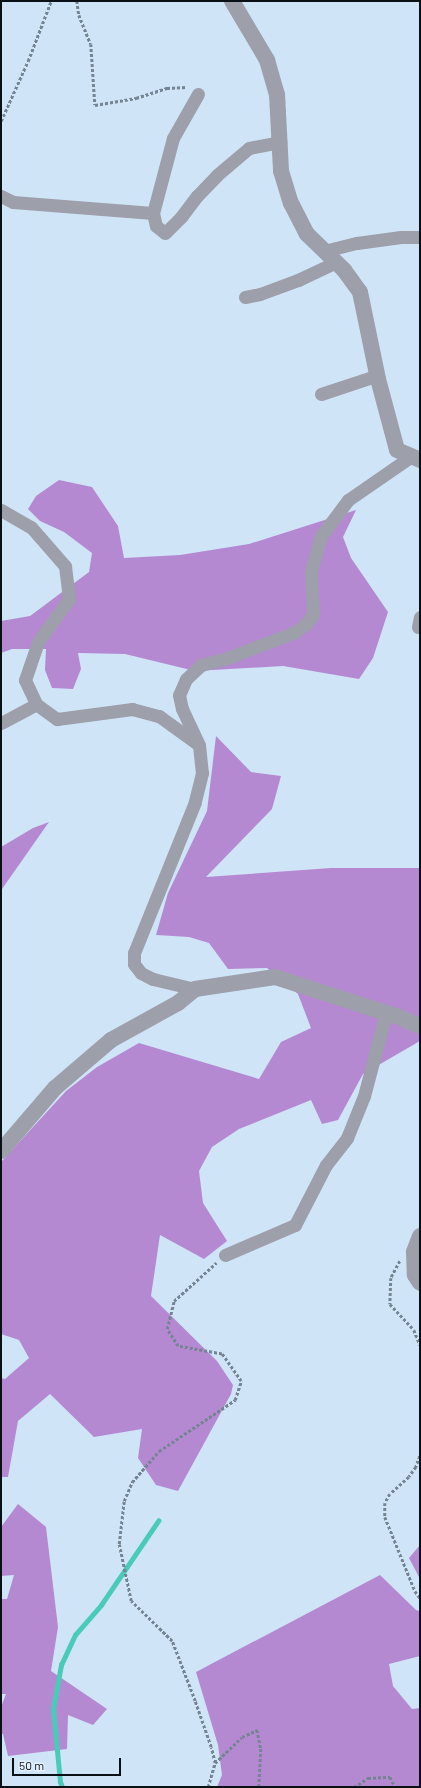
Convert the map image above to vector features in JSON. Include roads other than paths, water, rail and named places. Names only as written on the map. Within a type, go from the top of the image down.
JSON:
[{"type":"street","points":[[232,1],[268,60],[277,94],[281,171],[291,203],[307,234],[344,270],[360,292],[378,375],[397,450],[415,458]]},
{"type":"street","points":[[198,94],[173,138],[154,213],[156,226],[165,233],[181,218],[197,196],[217,175],[249,148],[280,142]]},
{"type":"street","points":[[1,196],[13,202],[154,213]]},
{"type":"street","points":[[245,297],[260,294],[298,280],[330,256],[357,242],[401,237],[420,237]]},
{"type":"street","points":[[321,394],[378,375]]},
{"type":"street","points":[[415,458],[348,500],[321,536],[311,571],[313,614],[307,624],[295,632],[226,658],[201,665],[186,679],[179,695],[182,709],[199,745],[202,772],[195,802],[134,953],[134,964],[141,973],[153,979],[195,989],[275,977],[386,1013],[420,1026]]},
{"type":"street","points":[[1,510],[32,527],[65,566],[69,599],[38,642],[25,680],[36,704],[57,719],[132,709],[159,716],[199,745]]},
{"type":"street","points":[[1,723],[36,704]]},
{"type":"street","points":[[1,1151],[55,1088],[111,1040],[178,1002],[195,989]]},
{"type":"street","points":[[226,1255],[295,1225],[326,1165],[347,1138],[364,1096],[386,1013]]},
{"type":"street","points":[[420,1236],[414,1252],[415,1274],[420,1283]]},
{"type":"waterway","points":[[62,1787],[60,1782],[53,1709],[61,1665],[75,1635],[101,1605],[158,1521]]}]
